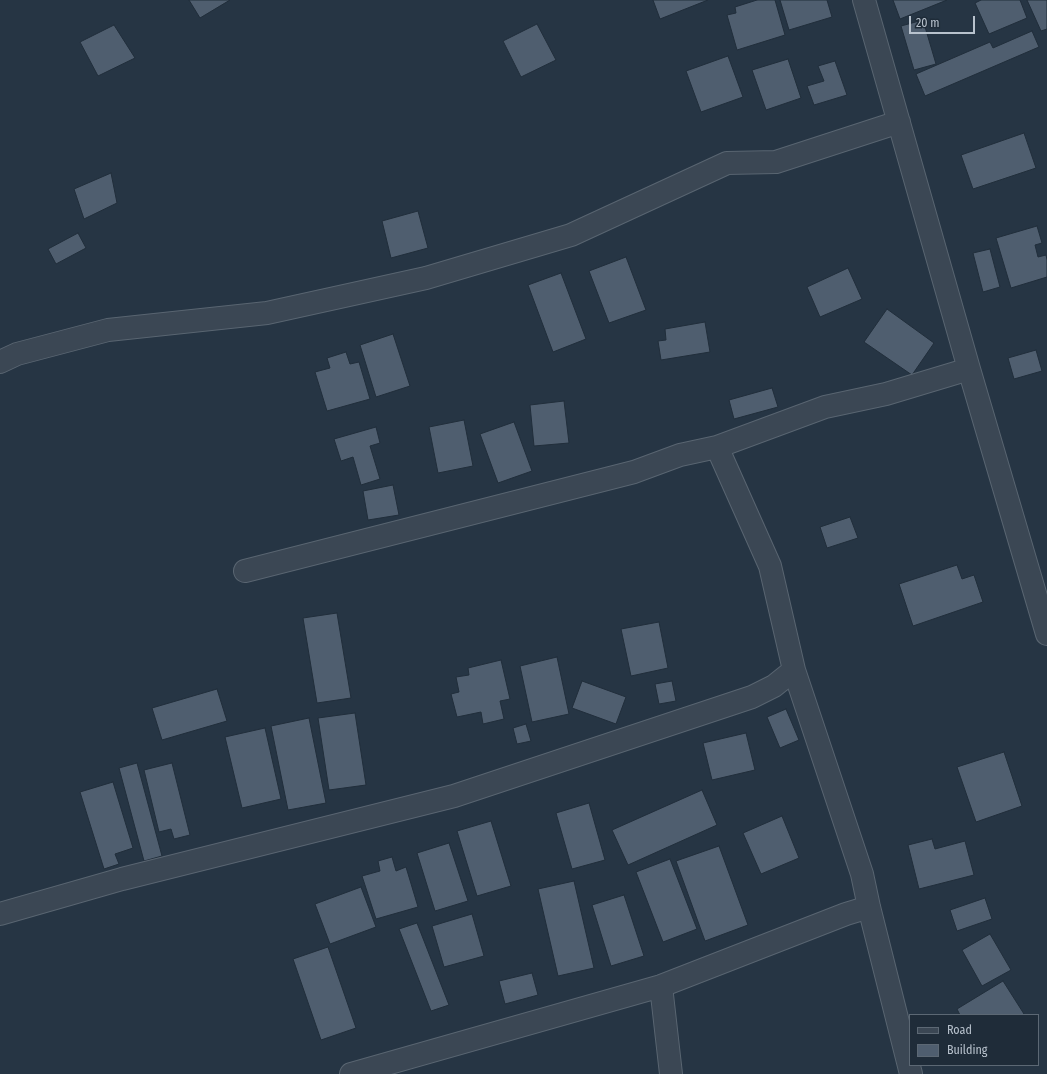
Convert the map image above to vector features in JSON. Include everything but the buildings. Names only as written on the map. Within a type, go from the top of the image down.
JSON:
[{"type":"street","points":[[864,0],[969,369],[1047,634]]},
{"type":"street","points":[[0,362],[17,354],[108,330],[267,313],[426,278],[570,235],[728,163],[776,162],[899,122]]},
{"type":"street","points":[[245,571],[634,472],[680,454],[717,447],[825,407],[886,394],[969,369]]},
{"type":"street","points":[[717,447],[770,566],[794,670],[862,874],[911,1074]]},
{"type":"street","points":[[0,914],[122,879],[454,796],[752,697],[774,686],[794,670]]},
{"type":"street","points":[[351,1074],[661,986],[838,917],[869,907]]},
{"type":"street","points":[[661,986],[671,1074]]}]
